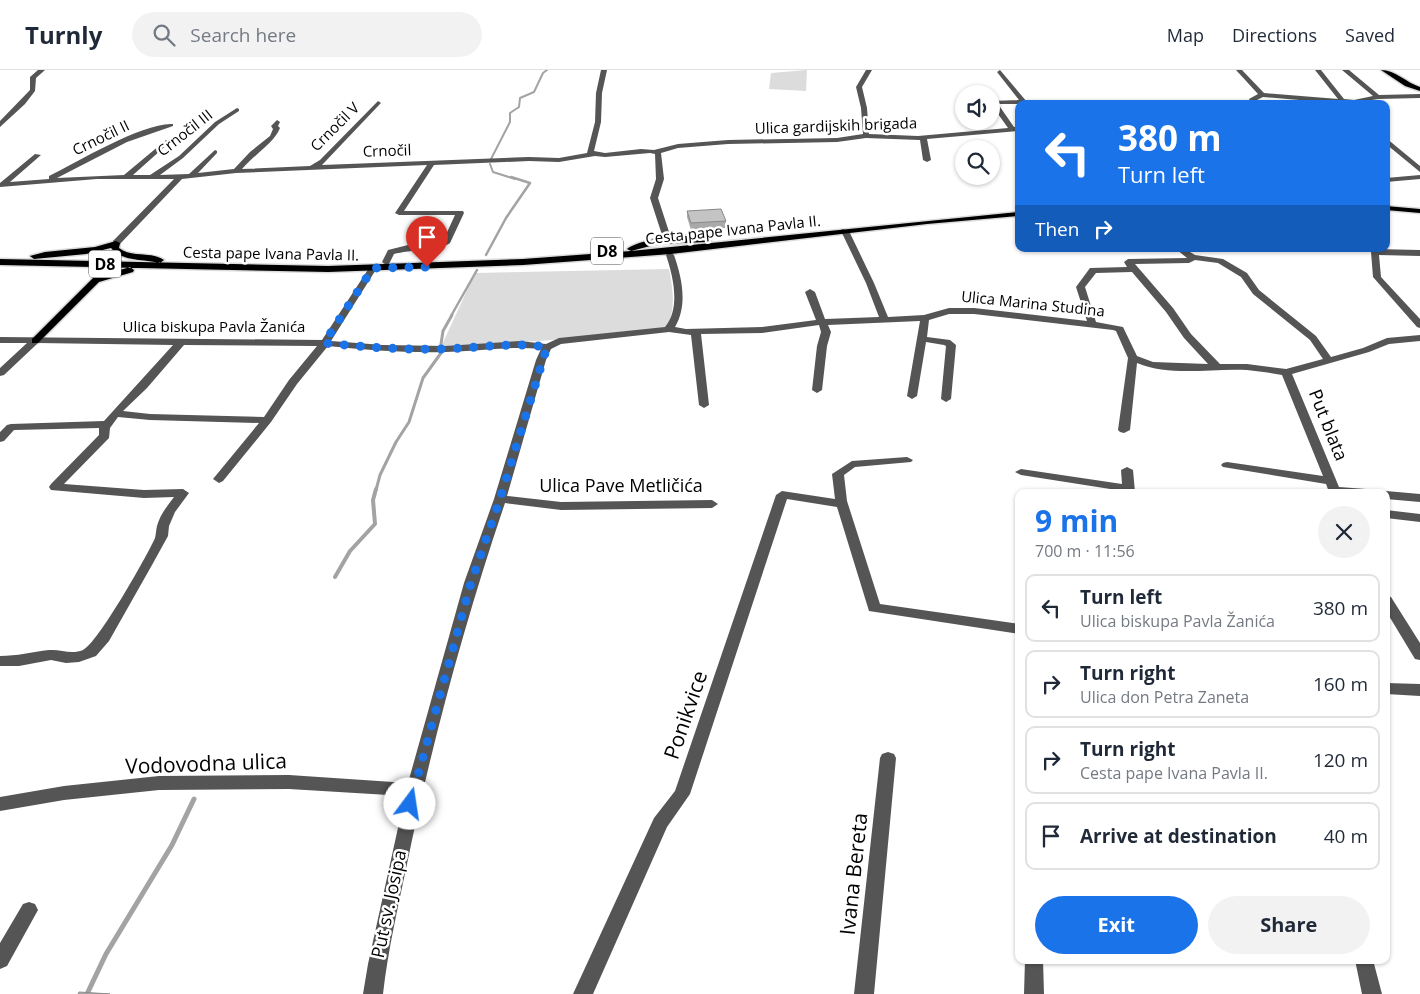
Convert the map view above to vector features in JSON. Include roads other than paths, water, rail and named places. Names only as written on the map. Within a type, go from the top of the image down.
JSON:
[{"type":"main road","points":[[1384,70],[1407,85],[1420,89]]},
{"type":"main road","points":[[1390,208],[1420,211]]},
{"type":"main road","name":"Cesta pape Ivana Pavla II.","points":[[0,262],[37,259],[386,262],[478,259],[631,249],[940,215],[1015,209]]},
{"type":"main road","points":[[1390,213],[1420,215]]},
{"type":"main road","name":"Cesta pape Ivana Pavla II.","points":[[0,256],[170,266],[373,268],[619,256],[1015,214]]},
{"type":"main road","points":[[619,256],[637,258],[670,255],[743,246],[765,240]]},
{"type":"main road","points":[[631,249],[641,244],[668,241],[712,241]]},
{"type":"main road","points":[[37,259],[51,254],[80,254],[96,251],[116,243],[115,248],[118,252],[125,255],[148,256],[160,260]]},
{"type":"main road","points":[[37,259],[47,265],[88,268],[93,270],[96,280]]},
{"type":"main road","points":[[35,341],[96,280],[120,271],[170,266]]},
{"type":"street","points":[[0,125],[23,103],[33,90],[33,77],[42,70]]},
{"type":"street","points":[[596,154],[590,152],[590,148],[598,122],[599,93],[604,70]]},
{"type":"street","points":[[866,136],[864,108],[859,87],[869,70]]},
{"type":"street","points":[[1239,70],[1262,96]]},
{"type":"street","points":[[1318,70],[1342,100]]},
{"type":"street","points":[[1345,70],[1378,97]]},
{"type":"street","points":[[1000,72],[1022,100]]},
{"type":"street","points":[[1251,100],[1262,96],[1319,100]]},
{"type":"street","points":[[1369,100],[1378,97],[1420,96]]},
{"type":"street","points":[[1015,102],[993,102],[1015,128]]},
{"type":"street","name":"Crnočil V","points":[[310,168],[323,162],[378,104]]},
{"type":"street","name":"Crnočil III","points":[[150,178],[181,157],[217,123],[237,110]]},
{"type":"street","points":[[236,171],[252,153],[273,137],[277,128],[274,126],[277,122]]},
{"type":"street","name":"Crnočil II","points":[[46,181],[92,155],[125,140],[155,128],[171,125]]},
{"type":"street","name":"Ulica gardijskih brigada","points":[[596,154],[655,152],[667,147],[703,144],[837,140],[866,136],[923,137],[1015,129]]},
{"type":"street","points":[[923,137],[927,160]]},
{"type":"street","points":[[125,178],[168,141]]},
{"type":"street","points":[[1390,144],[1420,170]]},
{"type":"street","points":[[191,176],[215,152]]},
{"type":"street","points":[[655,152],[659,155],[660,179],[654,198],[668,241]]},
{"type":"street","name":"Crnočil","points":[[1,185],[46,181],[180,178],[236,171],[529,159],[560,160],[596,154]]},
{"type":"street","points":[[1,185],[37,155]]},
{"type":"street","points":[[386,262],[391,252],[412,247],[438,246],[446,242],[460,213],[400,213],[431,164]]},
{"type":"street","points":[[1390,180],[1420,177]]},
{"type":"street","points":[[116,243],[180,178]]},
{"type":"street","points":[[845,231],[870,283],[885,321]]},
{"type":"street","points":[[1185,252],[1193,257],[1220,261],[1244,275],[1256,292],[1313,338],[1329,361]]},
{"type":"street","points":[[1420,253],[1375,252],[1377,277],[1420,325]]},
{"type":"street","points":[[547,347],[559,341],[656,332],[668,329],[672,326],[678,306],[677,288],[670,255]]},
{"type":"street","points":[[1193,257],[1189,260],[1128,262],[1170,310],[1187,336],[1216,366]]},
{"type":"street","points":[[219,479],[267,420],[293,382],[324,343],[373,268]]},
{"type":"street","points":[[1092,323],[1080,286],[1093,270],[1133,269]]},
{"type":"street","points":[[810,292],[826,332],[822,346],[817,390]]},
{"type":"street","name":"Ulica Marina Studina","points":[[668,329],[696,332],[762,330],[821,322],[885,321],[925,318],[949,311],[974,311],[1092,323],[1120,329],[1133,358]]},
{"type":"street","points":[[912,396],[925,318]]},
{"type":"street","points":[[696,332],[704,406]]},
{"type":"street","points":[[1124,430],[1133,358],[1151,365],[1171,367],[1247,367],[1286,372],[1366,350],[1387,341],[1420,338]]},
{"type":"street","points":[[921,339],[947,342],[951,345],[946,399]]},
{"type":"street","name":"Ulica biskupa Pavla Žanića","points":[[0,340],[324,343],[383,348],[445,349],[529,344],[547,347]]},
{"type":"street","points":[[0,373],[35,341]]},
{"type":"street","points":[[0,661],[19,661],[51,655],[73,657],[91,652],[104,637],[158,543],[169,512],[183,492],[144,494],[55,487],[105,436],[104,428],[115,413],[143,386],[180,342]]},
{"type":"street","name":"Put sv. Josipa","points":[[373,994],[377,964],[414,790],[471,583],[500,499],[547,347]]},
{"type":"street","name":"Put blata","points":[[1286,372],[1333,488]]},
{"type":"street","points":[[115,413],[150,417],[267,420]]},
{"type":"street","points":[[0,439],[11,428],[107,424]]},
{"type":"street","points":[[907,460],[852,464],[838,474],[842,504],[874,608],[1015,628]]},
{"type":"street","points":[[1227,465],[1333,488]]},
{"type":"street","points":[[1127,470],[1128,489]]},
{"type":"street","points":[[1021,472],[1122,489]]},
{"type":"street","name":"Ponikvice","points":[[583,994],[660,823],[682,794],[782,495],[842,504]]},
{"type":"street","points":[[1390,495],[1420,498]]},
{"type":"street","name":"Ulica Pave Metličića","points":[[500,499],[561,506],[712,504]]},
{"type":"street","points":[[1390,514],[1420,518]]},
{"type":"street","points":[[1390,606],[1420,655]]},
{"type":"street","points":[[1390,688],[1420,690]]},
{"type":"street","name":"Ivana Bereta","points":[[864,994],[888,758]]},
{"type":"street","name":"Vodovodna ulica","points":[[0,804],[64,793],[159,783],[289,782],[414,790]]},
{"type":"street","points":[[0,960],[29,910]]},
{"type":"street","points":[[1034,964],[1034,994]]},
{"type":"street","points":[[1365,964],[1372,994]]},
{"type":"waterway","points":[[490,161],[510,122],[510,113],[519,107],[520,98],[534,92],[543,73],[547,70]]},
{"type":"waterway","points":[[490,164],[493,172],[515,179]]},
{"type":"waterway","points":[[486,255],[506,218],[530,183],[511,177]]},
{"type":"waterway","points":[[451,316],[477,270]]},
{"type":"waterway","points":[[441,344],[443,331],[452,315]]},
{"type":"waterway","points":[[376,490],[380,475],[396,442],[409,422],[423,378],[441,353]]},
{"type":"waterway","points":[[335,577],[350,551],[375,524],[373,500],[376,489]]},
{"type":"waterway","points":[[87,994],[106,954],[172,845],[194,799]]}]
